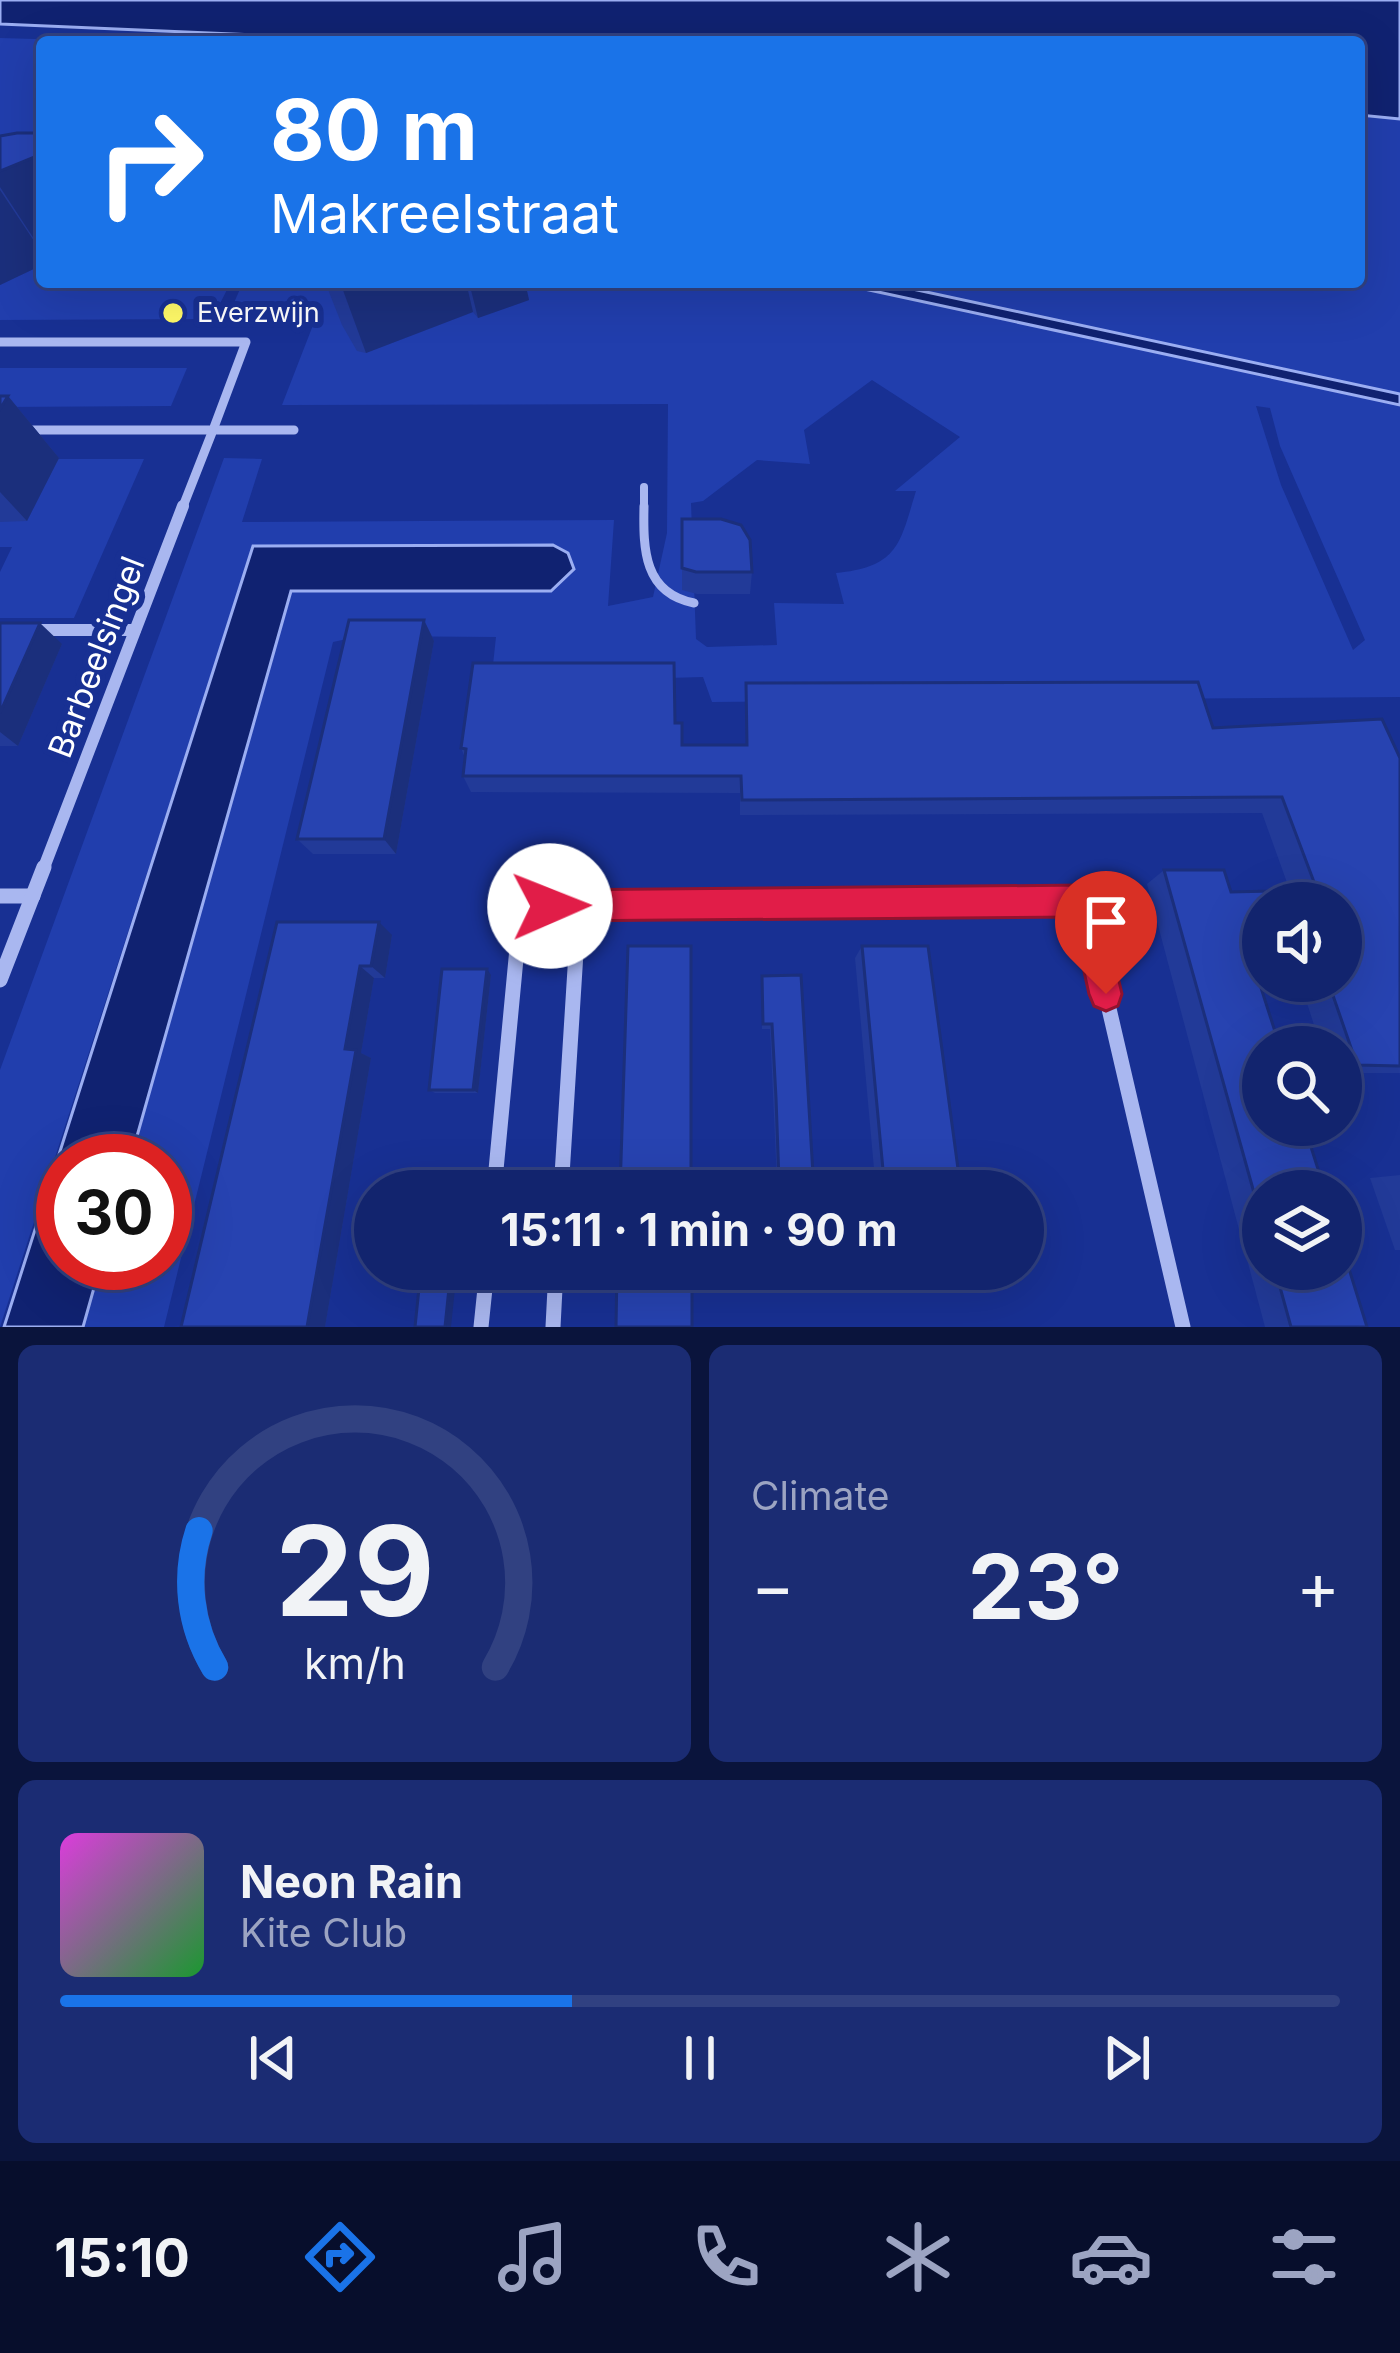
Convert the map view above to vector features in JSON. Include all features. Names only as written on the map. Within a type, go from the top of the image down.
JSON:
[{"type":"street","name":"Barbeelsingel","points":[[0,342],[246,342],[0,980]]},
{"type":"street","points":[[0,430],[294,430]]},
{"type":"street","points":[[0,630],[135,630]]},
{"type":"street","points":[[0,896],[33,896]]},
{"type":"street","points":[[496,1170],[521,906],[1084,901],[1183,1327]]},
{"type":"street","points":[[562,1170],[579,905]]},
{"type":"street","points":[[481,1327],[485,1290]]},
{"type":"street","points":[[553,1327],[555,1290]]},
{"type":"lane","points":[[644,487],[645,566],[656,586],[677,602],[694,603]]},
{"type":"shaded area","points":[[0,0],[1400,0],[1400,119],[1365,116],[1365,36],[281,36],[0,24]]},
{"type":"shaded area","points":[[0,38],[36,39],[36,144],[0,143]]},
{"type":"shaded area","points":[[1365,116],[1400,120],[1400,394],[908,288],[1365,288]]},
{"type":"shaded area","points":[[0,183],[36,185],[36,288],[228,288],[212,319],[0,320]]},
{"type":"shaded area","points":[[240,288],[860,288],[1400,405],[1400,697],[712,702],[703,677],[491,683],[496,637],[361,636],[333,642],[192,1214],[192,1134],[138,1134],[291,590],[551,591],[553,545],[253,546],[63,1134],[36,1134],[36,1216],[0,1327],[0,1070],[224,458],[262,459],[242,522],[614,520],[608,606],[653,597],[667,533],[668,404],[282,405],[315,320],[227,319]],"holes":[[[872,380],[960,437],[895,491],[916,491],[906,525],[885,558],[836,573],[844,604],[774,603],[777,645],[707,647],[696,639],[691,503],[703,501],[757,460],[810,464],[804,430]],[[1256,406],[1270,408],[1280,446],[1365,640],[1353,650],[1281,485]]]},
{"type":"shaded area","points":[[860,288],[908,288],[1400,394],[1400,405]]},
{"type":"shaded area","points":[[0,368],[187,368],[171,406],[0,407]]},
{"type":"shaded area","points":[[0,459],[144,459],[74,618],[0,618],[0,572],[12,547],[0,547]]},
{"type":"shaded area","points":[[553,545],[568,553],[574,569],[551,591],[291,591],[138,1134],[66,1134],[253,546]]},
{"type":"shaded area","points":[[36,1227],[36,1290],[93,1290],[83,1327],[4,1327]]},
{"type":"shaded area","points":[[93,1290],[173,1290],[164,1327],[83,1327]]},
{"type":"building","points":[[36,133],[36,156],[0,171],[0,136]]},
{"type":"building","points":[[682,519],[721,519],[741,525],[750,540],[752,572],[682,568]]},
{"type":"building","points":[[349,620],[424,620],[384,839],[297,839]]},
{"type":"building","points":[[0,623],[40,623],[0,713]]},
{"type":"building","points":[[473,663],[674,663],[675,723],[682,723],[682,745],[747,745],[746,683],[1198,682],[1213,728],[1382,719],[1400,758],[1400,1066],[1362,1065],[1362,1026],[1344,1026],[1335,1002],[1362,1002],[1362,882],[1314,882],[1282,797],[742,800],[741,776],[463,776],[466,749],[461,748]]},
{"type":"building","points":[[1164,870],[1224,870],[1231,892],[1242,892],[1242,1002],[1266,1002],[1273,1026],[1242,1026],[1242,1146],[1311,1146],[1318,1170],[1248,1170]]},
{"type":"building","points":[[277,922],[379,922],[371,966],[360,966],[345,1049],[356,1050],[307,1327],[181,1327]]},
{"type":"building","points":[[628,946],[691,946],[691,1170],[621,1170]]},
{"type":"building","points":[[862,946],[928,946],[958,1170],[883,1170]]},
{"type":"building","points":[[442,969],[487,969],[473,1090],[429,1090]]},
{"type":"building","points":[[801,975],[813,1170],[779,1170],[772,1024],[763,1024],[762,976]]},
{"type":"building","points":[[419,1290],[449,1290],[445,1327],[415,1327]]},
{"type":"building","points":[[617,1290],[692,1290],[692,1327],[616,1327]]},
{"type":"building","points":[[1281,1290],[1356,1290],[1367,1327],[1291,1327]]},
{"type":"place","name":"Everzwijn","points":[[173,313]]},
{"type":"route","points":[[550,906],[1084,901],[1106,994]]}]
